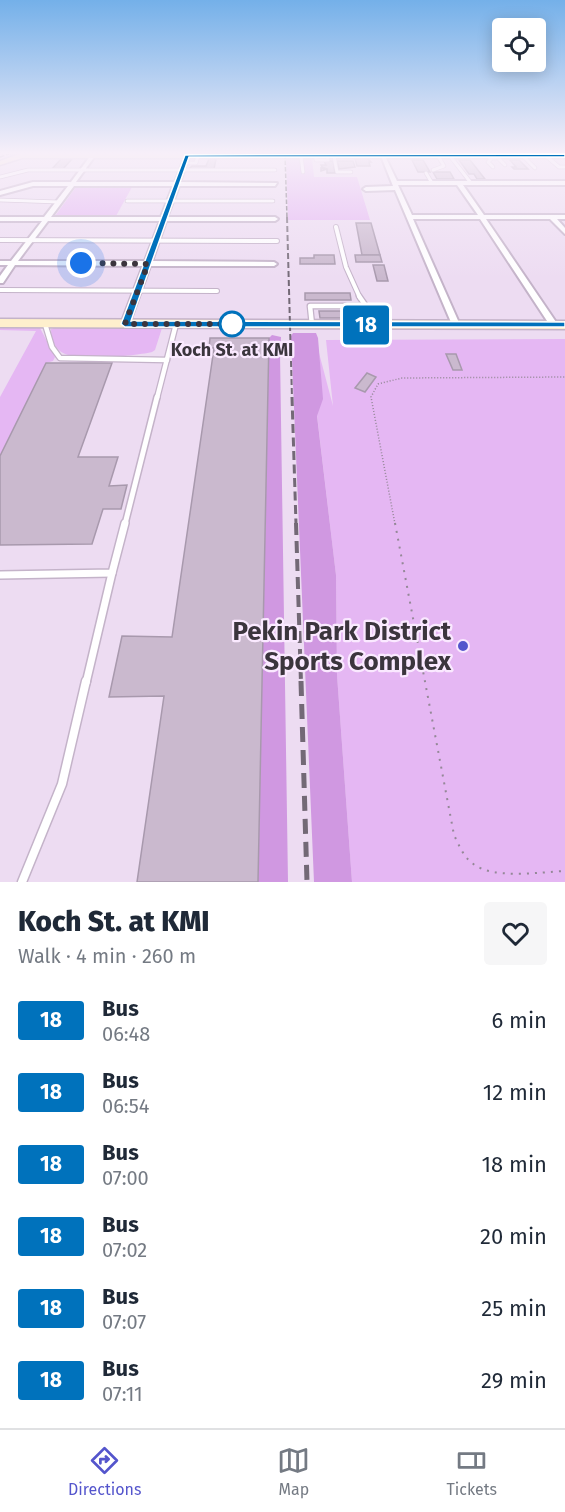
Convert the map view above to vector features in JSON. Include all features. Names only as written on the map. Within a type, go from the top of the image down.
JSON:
[{"type":"main road","points":[[0,323],[560,325]]},
{"type":"street","points":[[0,281],[64,195]]},
{"type":"street","points":[[125,324],[173,195]]},
{"type":"street","points":[[400,195],[456,325]]},
{"type":"street","points":[[467,195],[560,325]]},
{"type":"street","points":[[410,217],[565,217]]},
{"type":"street","points":[[552,217],[565,232]]},
{"type":"street","points":[[0,219],[275,219]]},
{"type":"street","points":[[0,263],[274,264]]},
{"type":"lane","points":[[0,201],[59,202]]},
{"type":"lane","points":[[127,201],[273,201]]},
{"type":"lane","points":[[336,227],[343,263],[364,306],[379,325]]},
{"type":"lane","points":[[0,240],[277,241]]},
{"type":"lane","points":[[0,290],[217,291]]},
{"type":"lane","points":[[312,325],[310,306],[364,306]]},
{"type":"lane","points":[[45,324],[51,347],[60,358],[167,360]]},
{"type":"lane","points":[[22,882],[62,784],[112,573],[176,324]]},
{"type":"lane","points":[[0,575],[112,573]]},
{"type":"path","points":[[565,377],[402,378],[385,380],[372,390],[371,397],[454,835],[464,854],[480,868],[507,872],[565,872]]},
{"type":"shaded area","points":[[70,195],[127,195],[116,216],[55,216]]},
{"type":"shaded area","points":[[287,195],[362,195],[370,220],[288,220]]},
{"type":"shaded area","points":[[0,328],[40,328],[55,357],[53,361],[46,363],[0,456],[0,397],[36,331],[0,330]]},
{"type":"shaded area","points":[[162,328],[155,350],[152,352],[80,357],[63,353],[55,346],[51,329]]},
{"type":"shaded area","points":[[293,333],[316,333],[318,338],[323,399],[317,416],[336,575],[337,675],[352,882],[314,882],[291,336]]},
{"type":"shaded area","points":[[272,335],[281,337],[288,882],[258,882],[269,338]]},
{"type":"shaded area","name":"Pekin Park District Sports Complex","points":[[565,339],[565,882],[352,882],[337,675],[336,575],[317,415],[322,399],[319,353],[333,406],[326,340]]},
{"type":"building","points":[[356,223],[371,223],[380,255],[362,255]]},
{"type":"building","points":[[314,255],[334,255],[335,264],[300,264],[300,258],[314,258]]},
{"type":"building","points":[[355,255],[380,255],[382,262],[356,262]]},
{"type":"building","points":[[373,265],[384,265],[388,281],[377,281]]},
{"type":"building","points":[[305,293],[350,293],[351,300],[305,300]]},
{"type":"building","points":[[319,311],[355,311],[356,318],[320,318]]},
{"type":"building","points":[[210,338],[269,338],[258,882],[137,882],[164,696],[109,697],[122,636],[172,637],[214,348],[209,348]]},
{"type":"building","points":[[446,354],[456,354],[462,370],[453,370]]},
{"type":"building","points":[[46,363],[112,363],[78,457],[118,457],[109,486],[127,485],[121,509],[103,509],[92,544],[0,545],[0,456]]},
{"type":"building","points":[[367,373],[376,377],[365,392],[355,388]]},
{"type":"railway","points":[[286,195],[287,218]]},
{"type":"railway","points":[[287,217],[292,398]]},
{"type":"railway","points":[[292,397],[296,524]]},
{"type":"railway","points":[[296,523],[301,683]]},
{"type":"railway","points":[[301,681],[307,882]]},
{"type":"bus line","name":"18","points":[[173,195],[125,324],[565,325]]},
{"type":"place","name":"Koch St. at KMI","points":[[232,324]]},
{"type":"place","name":"Pekin Park District Sports Complex","points":[[463,646]]},
{"type":"route","points":[[81,263],[148,264],[125,324],[232,324]]}]
